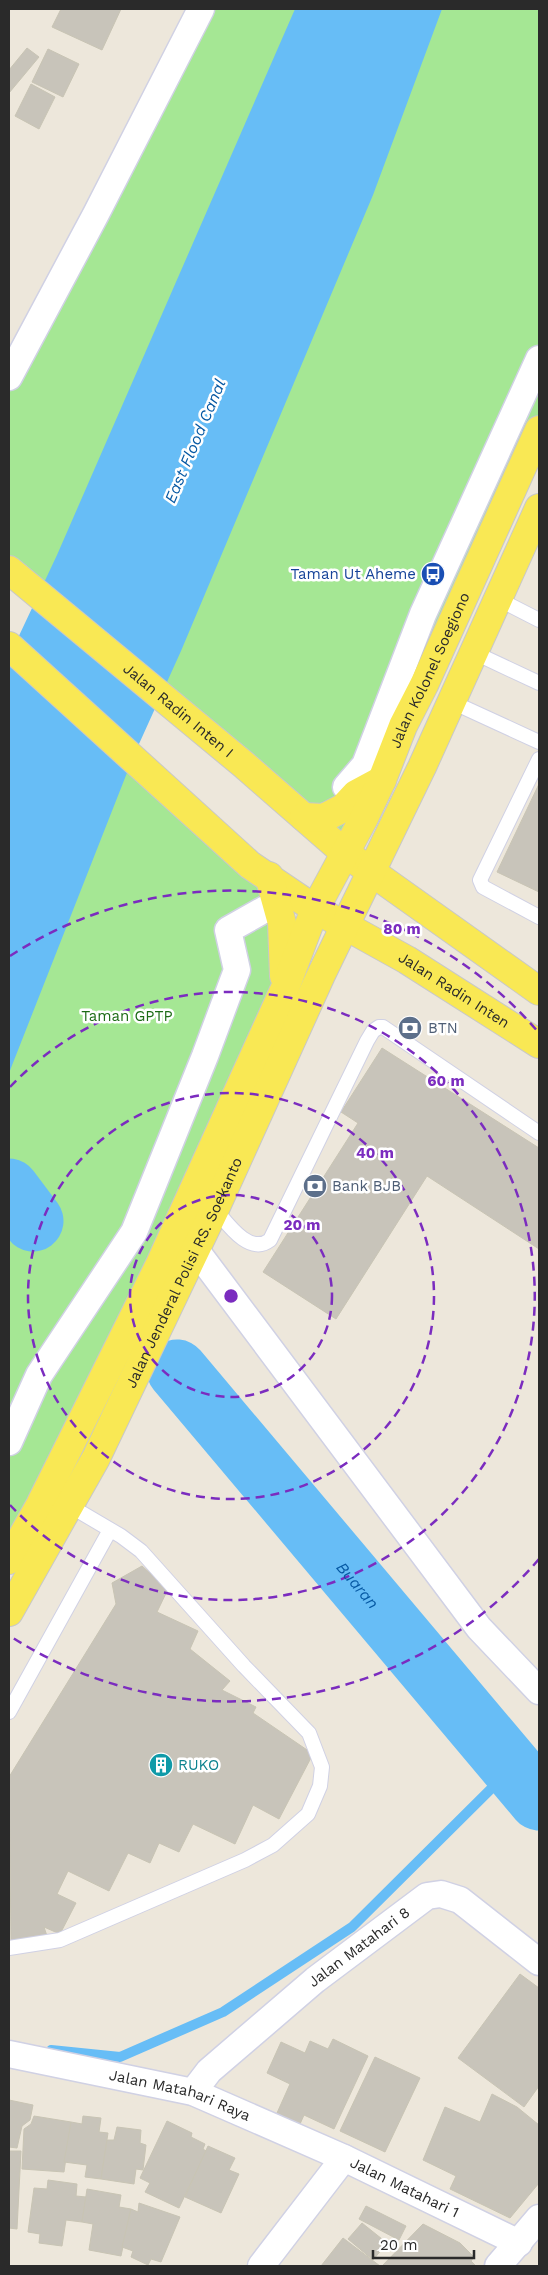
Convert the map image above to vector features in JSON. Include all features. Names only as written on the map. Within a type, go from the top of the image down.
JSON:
[{"type":"main road","name":"Jalan Kolonel Soegiono","points":[[315,908],[382,780],[403,726],[424,685],[539,430]]},
{"type":"main road","points":[[346,926],[475,653],[539,508]]},
{"type":"main road","name":"Jalan Radin Inten I","points":[[9,570],[243,764],[345,853]]},
{"type":"main road","points":[[9,646],[211,827],[250,865],[315,908]]},
{"type":"main road","points":[[304,817],[324,818],[343,808],[356,794],[382,780]]},
{"type":"main road","points":[[345,853],[539,991]]},
{"type":"main road","points":[[269,876],[282,923],[285,988]]},
{"type":"main road","name":"Jalan Radin Inten","points":[[315,908],[406,960],[539,1044]]},
{"type":"main road","name":"Jalan Jenderal Polisi RS. Soekanto","points":[[9,1612],[96,1458],[285,988],[315,908]]},
{"type":"main road","name":"Jalan Jenderal Polisi RS. Soekanto","points":[[9,1560],[84,1419],[171,1272],[195,1248],[215,1209],[321,974],[346,926]]},
{"type":"street","points":[[9,377],[96,214],[201,9]]},
{"type":"street","points":[[346,787],[365,765],[423,614],[539,359]]},
{"type":"street","points":[[9,1442],[39,1375],[134,1232],[205,1056],[237,970],[228,930],[276,903]]},
{"type":"street","points":[[195,1248],[479,1628],[539,1692]]},
{"type":"street","name":"Jalan Matahari 8","points":[[193,2092],[208,2071],[315,1980],[427,1896],[441,1894],[460,1900],[539,1962]]},
{"type":"street","name":"Jalan Matahari Raya","points":[[9,2054],[193,2092],[344,2158]]},
{"type":"street","points":[[261,2266],[344,2158]]},
{"type":"street","name":"Jalan Matahari 1","points":[[344,2158],[519,2242]]},
{"type":"street","points":[[498,2266],[538,2221]]},
{"type":"lane","points":[[498,599],[539,620]]},
{"type":"lane","points":[[475,653],[539,683]]},
{"type":"lane","points":[[452,702],[539,742]]},
{"type":"lane","points":[[539,759],[480,880],[483,887],[539,917]]},
{"type":"lane","points":[[215,1209],[236,1232],[255,1246],[264,1245],[270,1240],[367,1041],[378,1027],[383,1027],[539,1133]]},
{"type":"lane","points":[[9,1948],[60,1940],[245,1860],[273,1845],[302,1820],[320,1786],[322,1766],[309,1733],[244,1666],[141,1551],[70,1506]]},
{"type":"lane","points":[[9,1712],[110,1530]]},
{"type":"green space","points":[[200,9],[539,9],[539,430],[364,818],[345,853],[9,569],[9,374]]},
{"type":"green space","name":"Taman GPTP","points":[[9,646],[269,876],[285,988],[9,1560]]},
{"type":"water","name":"East Flood Canal","points":[[295,9],[442,9],[373,195],[181,651],[134,755],[9,1073],[9,657],[57,555]]},
{"type":"building","points":[[61,9],[121,9],[102,50],[52,27]]},
{"type":"building","points":[[27,48],[39,57],[9,93],[9,70]]},
{"type":"building","points":[[48,49],[79,64],[63,97],[32,82]]},
{"type":"building","points":[[31,84],[55,97],[39,129],[15,116]]},
{"type":"building","points":[[539,784],[539,892],[497,872]]},
{"type":"building","points":[[382,1048],[539,1148],[539,1249],[427,1176],[336,1319],[263,1272],[358,1123],[341,1112]]},
{"type":"building","name":"RUKO","points":[[142,1566],[168,1589],[157,1612],[198,1631],[190,1649],[230,1681],[222,1690],[256,1707],[253,1713],[313,1754],[279,1819],[253,1805],[235,1844],[193,1824],[179,1852],[159,1843],[150,1863],[128,1853],[109,1891],[68,1871],[57,1894],[76,1903],[60,1934],[44,1927],[47,1936],[11,1942],[9,1777],[116,1604],[112,1583]]},
{"type":"building","points":[[520,1974],[539,1988],[539,2086],[524,2107],[458,2058]]},
{"type":"building","points":[[333,2039],[368,2056],[334,2129],[304,2115],[300,2124],[277,2113],[290,2084],[267,2073],[281,2042],[305,2053],[310,2041],[328,2049]]},
{"type":"building","points":[[375,2057],[420,2078],[385,2152],[340,2131]]},
{"type":"building","points":[[492,2094],[517,2107],[539,2125],[539,2183],[510,2218],[450,2189],[456,2176],[423,2160],[445,2107],[480,2122]]},
{"type":"building","points":[[9,2100],[33,2105],[30,2120],[22,2126],[17,2148],[9,2147]]},
{"type":"building","points":[[34,2116],[71,2122],[64,2172],[22,2169],[24,2129],[31,2124]]},
{"type":"building","points":[[83,2116],[101,2118],[99,2132],[108,2133],[101,2179],[85,2177],[87,2165],[64,2162],[71,2122],[82,2124]]},
{"type":"building","points":[[167,2121],[192,2133],[191,2137],[205,2144],[203,2149],[206,2151],[179,2208],[145,2192],[150,2183],[140,2178]]},
{"type":"building","points":[[117,2127],[141,2130],[140,2143],[146,2145],[143,2170],[136,2169],[134,2184],[101,2179],[107,2140],[114,2140]]},
{"type":"building","points":[[208,2146],[235,2158],[229,2170],[239,2174],[221,2213],[185,2197]]},
{"type":"building","points":[[9,2151],[21,2151],[17,2229],[9,2228]]},
{"type":"building","points":[[48,2180],[77,2184],[76,2196],[86,2197],[82,2222],[66,2220],[62,2246],[39,2243],[40,2234],[28,2232],[34,2188],[47,2189]]},
{"type":"building","points":[[87,2189],[121,2195],[119,2207],[131,2209],[121,2256],[89,2250],[93,2224],[82,2222]]},
{"type":"building","points":[[139,2203],[180,2217],[161,2262],[151,2259],[148,2265],[131,2257],[133,2251],[122,2247],[131,2209],[138,2212]]},
{"type":"building","points":[[366,2206],[406,2226],[399,2240],[359,2219]]},
{"type":"building","points":[[362,2223],[387,2243],[373,2260],[348,2239]]},
{"type":"building","points":[[423,2224],[460,2243],[474,2257],[471,2261],[476,2266],[382,2266]]},
{"type":"building","points":[[343,2238],[380,2266],[321,2266]]},
{"type":"waterway","name":"Buaran","points":[[9,1189],[33,1221]]},
{"type":"waterway","name":"Buaran","points":[[177,1370],[539,1800]]},
{"type":"waterway","points":[[51,2050],[120,2057],[223,2012],[352,1927],[511,1769]]},
{"type":"place","name":"Taman Ut Aheme","points":[[433,574]]},
{"type":"place","name":"BTN","points":[[410,1028]]},
{"type":"place","name":"Bank BJB","points":[[315,1186]]},
{"type":"place","name":"RUKO","points":[[161,1765]]}]
